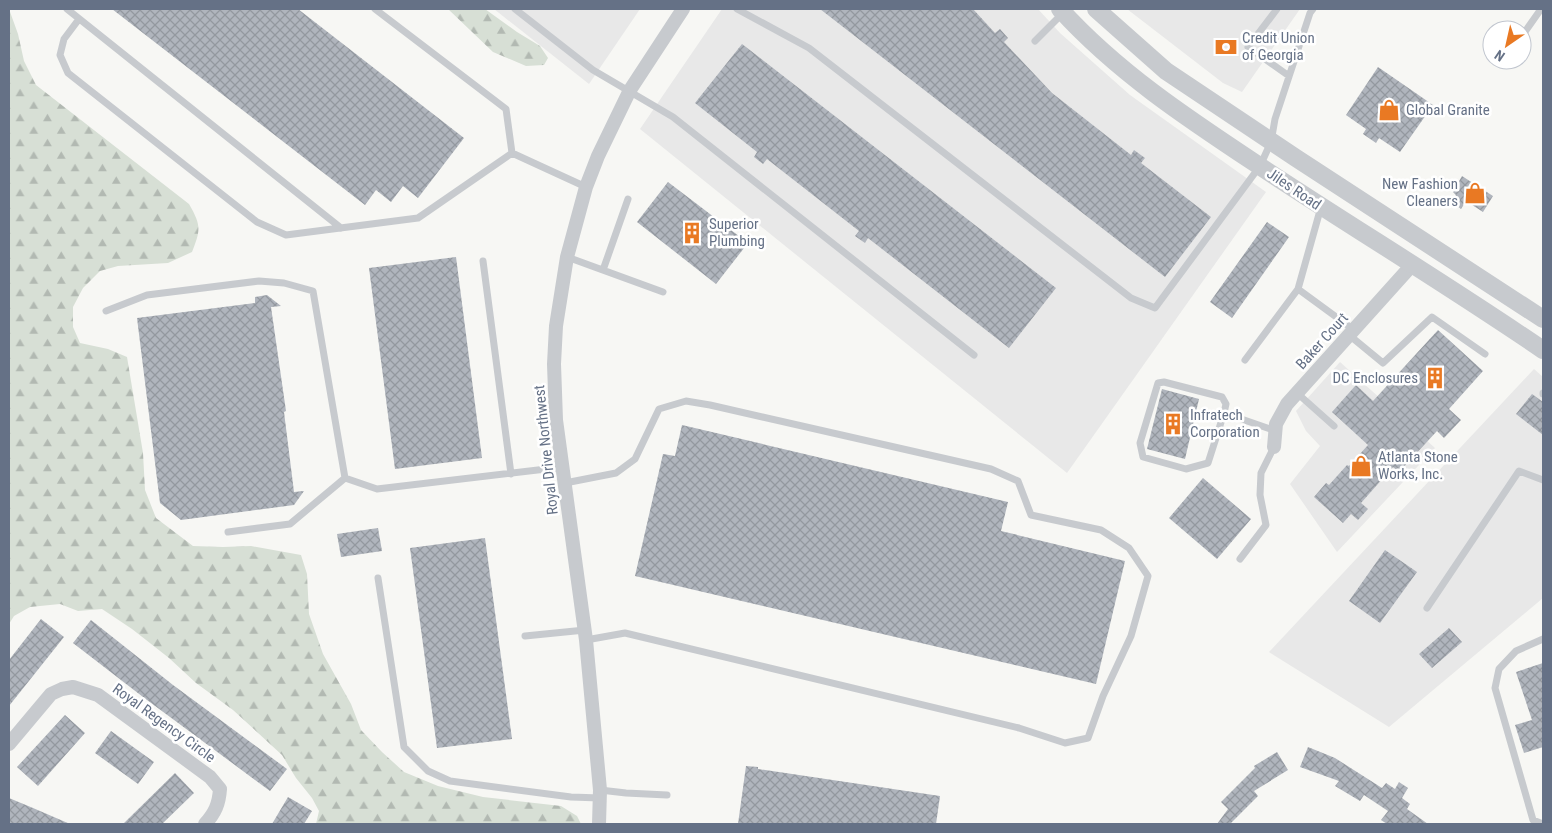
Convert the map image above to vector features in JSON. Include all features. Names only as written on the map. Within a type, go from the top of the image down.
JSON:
[{"type":"street","name":"Royal Drive Northwest","points":[[599,824],[600,794],[586,635],[556,420],[554,364],[556,326],[567,257],[586,187],[598,156],[630,90],[683,9]]},
{"type":"street","name":"Jiles Road","points":[[1096,9],[1166,71],[1271,142],[1543,319]]},
{"type":"street","name":"Jiles Road","points":[[1062,11],[1085,36],[1153,93],[1193,123],[1543,350]]},
{"type":"street","name":"Baker Court","points":[[1274,447],[1276,424],[1287,404],[1412,265]]},
{"type":"street","name":"Royal Regency Circle","points":[[9,744],[51,694],[73,687],[98,695],[210,777],[220,789],[219,804],[205,824]]},
{"type":"lane","points":[[67,9],[341,228]]},
{"type":"lane","points":[[375,9],[506,109],[512,153]]},
{"type":"lane","points":[[515,9],[593,70],[673,116],[974,354]]},
{"type":"lane","points":[[737,9],[809,48],[1131,298],[1155,308],[1260,166],[1271,142],[1275,119],[1310,13],[1313,9]]},
{"type":"lane","points":[[1277,9],[1248,47],[1289,76]]},
{"type":"lane","points":[[1532,22],[1541,9]]},
{"type":"lane","points":[[1035,41],[1062,11]]},
{"type":"lane","points":[[80,19],[64,39],[60,55],[68,73],[258,222],[286,235],[418,218],[512,153]]},
{"type":"lane","points":[[512,153],[586,187]]},
{"type":"lane","points":[[603,270],[628,199]]},
{"type":"lane","points":[[1245,360],[1298,289],[1321,207]]},
{"type":"lane","points":[[567,257],[663,292]]},
{"type":"lane","points":[[483,261],[511,474]]},
{"type":"lane","points":[[106,311],[147,295],[259,281],[284,284],[313,291],[345,478]]},
{"type":"lane","points":[[1298,289],[1352,332],[1383,363],[1432,318],[1485,354]]},
{"type":"lane","points":[[1164,382],[1222,397],[1226,404],[1224,413],[1208,462],[1186,469],[1143,458],[1140,443],[1158,383],[1164,382]]},
{"type":"lane","points":[[1297,393],[1334,426]]},
{"type":"lane","points":[[525,636],[625,633],[1020,728],[1065,742],[1088,738],[1103,696],[1131,636],[1148,576],[1129,548],[1101,530],[1031,516],[1018,482],[991,469],[686,401],[659,408],[635,459],[616,473],[565,484]]},
{"type":"lane","points":[[1224,413],[1276,431]]},
{"type":"lane","points":[[1240,559],[1266,525],[1260,495],[1261,473],[1274,447]]},
{"type":"lane","points":[[345,478],[377,489],[563,467]]},
{"type":"lane","points":[[1427,608],[1519,471],[1543,480]]},
{"type":"lane","points":[[228,532],[290,524],[345,478]]},
{"type":"lane","points":[[378,578],[404,747],[428,771],[450,781],[571,797],[626,793],[667,794]]},
{"type":"lane","points":[[1543,639],[1516,651],[1499,669],[1495,688],[1532,820],[1543,824]]},
{"type":"shaded area","points":[[494,9],[640,9],[589,84]]},
{"type":"shaded area","points":[[722,9],[1038,9],[1060,33],[1130,95],[1266,192],[1067,473],[640,129]]},
{"type":"shaded area","name":"Credit Union of Georgia","points":[[1127,9],[1300,9],[1242,92],[1223,83]]},
{"type":"shaded area","name":"Atlanta Stone Works, Inc.","points":[[1340,362],[1435,448],[1337,552],[1290,484],[1320,446],[1306,431],[1296,411]]},
{"type":"shaded area","points":[[1534,369],[1543,377],[1543,598],[1389,727],[1269,652]]},
{"type":"green space","points":[[9,9],[18,34],[24,61],[36,85],[189,204],[198,222],[197,238],[192,252],[168,263],[118,266],[100,271],[83,288],[73,307],[73,327],[80,343],[108,349],[127,357],[143,453],[145,490],[156,518],[193,546],[251,546],[301,555],[307,574],[309,614],[323,654],[351,704],[361,730],[404,772],[438,786],[483,797],[561,806],[577,816],[581,824],[316,824],[319,811],[282,755],[233,710],[196,683],[169,658],[132,629],[102,609],[78,611],[60,604],[30,607],[14,616],[9,624]]},
{"type":"green space","points":[[448,9],[485,9],[540,46],[548,58],[544,65],[526,66],[493,52]]},
{"type":"building","points":[[112,9],[298,9],[464,138],[418,198],[403,186],[391,202],[376,190],[365,205]]},
{"type":"building","points":[[820,9],[973,9],[995,33],[1000,29],[1008,38],[1004,42],[1052,93],[1131,155],[1134,150],[1145,158],[1141,163],[1211,217],[1165,277]]},
{"type":"building","points":[[742,44],[1056,288],[1009,348],[868,238],[865,243],[855,236],[859,231],[767,159],[763,164],[754,157],[757,152],[695,103]]},
{"type":"building","name":"Global Granite","points":[[1378,67],[1433,105],[1400,152],[1379,138],[1376,143],[1363,134],[1366,129],[1346,115]]},
{"type":"building","name":"New Fashion Cleaners","points":[[1462,176],[1493,196],[1483,212],[1466,201],[1461,209],[1452,202],[1456,195],[1453,192]]},
{"type":"building","name":"Superior Plumbing","points":[[668,182],[748,243],[716,284],[637,222]]},
{"type":"building","points":[[1267,222],[1289,237],[1232,318],[1210,302]]},
{"type":"building","points":[[456,257],[482,458],[395,469],[369,268]]},
{"type":"building","points":[[267,295],[281,306],[271,307],[286,411],[284,412],[294,492],[304,491],[294,505],[181,520],[160,503],[137,318],[255,303],[255,297]]},
{"type":"building","points":[[1438,330],[1483,371],[1449,409],[1461,420],[1444,438],[1437,431],[1399,472],[1393,467],[1361,503],[1368,509],[1358,520],[1351,514],[1343,523],[1314,497],[1326,483],[1329,485],[1347,465],[1349,466],[1368,445],[1332,412],[1356,385],[1373,401]]},
{"type":"building","name":"Infratech Corporation","points":[[1162,389],[1199,399],[1185,459],[1147,449]]},
{"type":"building","points":[[1532,394],[1543,402],[1543,435],[1516,414]]},
{"type":"building","points":[[682,425],[1008,502],[1001,531],[1125,561],[1096,684],[635,576],[663,454],[675,456]]},
{"type":"building","points":[[1203,478],[1251,519],[1217,559],[1169,518]]},
{"type":"building","points":[[378,528],[382,551],[341,557],[337,534]]},
{"type":"building","points":[[485,538],[512,739],[437,748],[410,548]]},
{"type":"building","points":[[1385,550],[1417,572],[1380,623],[1349,601]]},
{"type":"building","points":[[41,619],[64,637],[9,706],[9,660]]},
{"type":"building","points":[[91,620],[173,685],[287,769],[270,791],[73,643]]},
{"type":"building","points":[[1449,628],[1462,642],[1432,668],[1419,654]]},
{"type":"building","points":[[1543,663],[1543,747],[1524,753],[1515,725],[1532,720],[1516,672]]},
{"type":"building","points":[[65,715],[85,733],[38,786],[17,767]]},
{"type":"building","points":[[111,731],[154,762],[138,784],[95,753]]},
{"type":"building","points":[[1308,747],[1335,758],[1382,788],[1386,783],[1395,789],[1399,782],[1408,788],[1402,798],[1410,804],[1407,809],[1428,824],[1387,824],[1381,820],[1388,811],[1364,795],[1360,801],[1335,786],[1339,781],[1300,767]]},
{"type":"building","points":[[1277,752],[1288,770],[1254,791],[1258,796],[1230,824],[1217,824],[1228,809],[1221,802],[1255,768],[1254,766]]},
{"type":"building","points":[[746,766],[940,796],[936,824],[738,824]]},
{"type":"building","points":[[175,773],[194,793],[162,824],[123,824]]},
{"type":"building","points":[[288,797],[312,811],[304,824],[272,824]]},
{"type":"building","points":[[9,798],[33,808],[70,824],[9,824]]},
{"type":"place","name":"Credit Union of Georgia","points":[[1226,47]]},
{"type":"place","name":"Global Granite","points":[[1389,110]]},
{"type":"place","name":"New Fashion Cleaners","points":[[1475,193]]},
{"type":"place","name":"Superior Plumbing","points":[[692,233]]},
{"type":"place","name":"DC Enclosures","points":[[1435,378]]},
{"type":"place","name":"Infratech Corporation","points":[[1173,424]]},
{"type":"place","name":"Atlanta Stone Works, Inc.","points":[[1361,466]]}]
